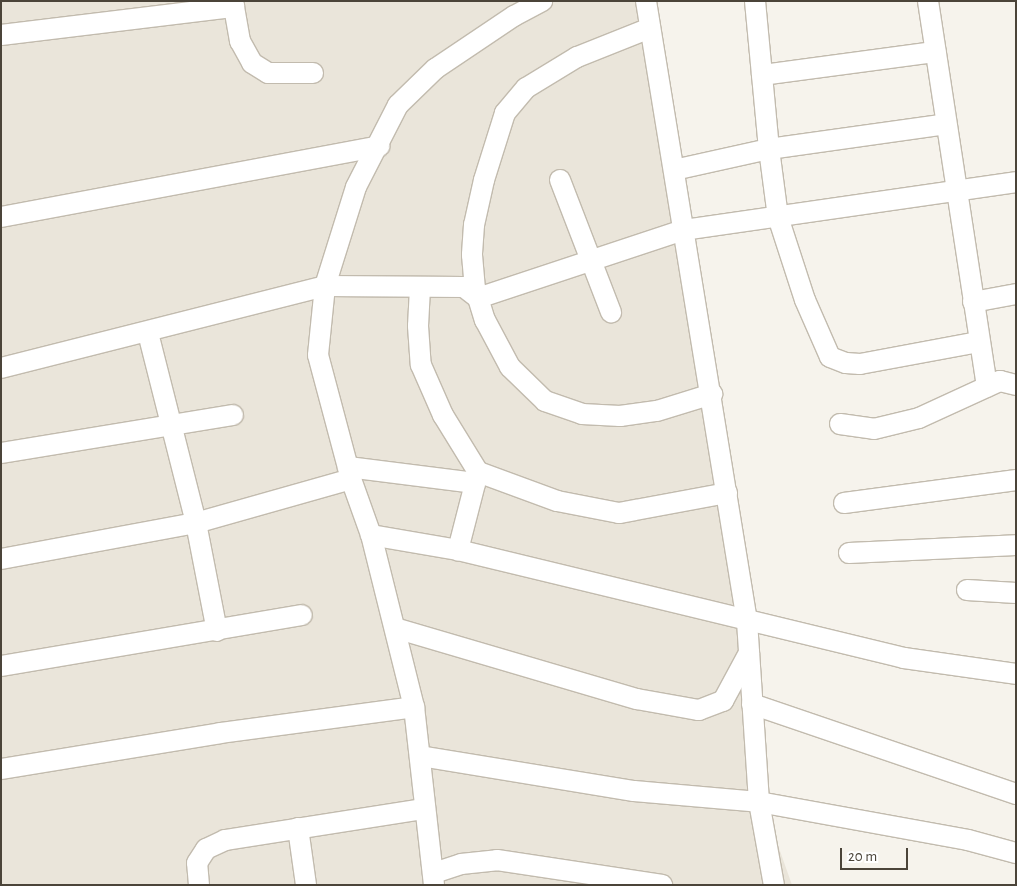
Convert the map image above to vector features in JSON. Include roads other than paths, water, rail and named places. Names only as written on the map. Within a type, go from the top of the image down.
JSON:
[{"type":"street","points":[[542,1],[514,16],[435,69],[398,105],[379,146],[356,187],[325,286],[318,354],[350,473],[371,535],[414,707],[424,809],[434,879],[461,864],[497,860],[662,885]]},
{"type":"street","points":[[646,1],[712,394],[747,621],[759,802],[774,885]]},
{"type":"street","points":[[755,1],[769,149],[778,217],[805,300],[830,357],[846,364],[860,364],[979,342]]},
{"type":"street","points":[[928,1],[955,191],[986,387]]},
{"type":"street","points":[[1,35],[234,4],[240,41],[252,62],[268,73],[313,73]]},
{"type":"street","points":[[650,28],[577,57],[526,88],[505,113],[484,180],[474,225],[472,255],[478,298],[485,320],[510,367],[545,401],[582,414],[620,416],[657,411],[712,394]]},
{"type":"street","points":[[762,75],[935,52]]},
{"type":"street","points":[[674,170],[769,149],[946,124]]},
{"type":"street","points":[[1,217],[379,146]]},
{"type":"street","points":[[560,180],[611,312]]},
{"type":"street","points":[[478,298],[592,262],[684,230],[1016,182]]},
{"type":"street","points":[[1,368],[148,333],[325,286],[464,287],[478,298]]},
{"type":"street","points":[[420,288],[418,326],[421,365],[443,415],[476,478],[458,550]]},
{"type":"street","points":[[973,302],[1016,294]]},
{"type":"street","points":[[148,333],[196,523],[217,631]]},
{"type":"street","points":[[840,424],[874,429],[919,418],[1000,381],[1016,385]]},
{"type":"street","points":[[1,453],[233,415]]},
{"type":"street","points":[[1,559],[196,523],[350,473],[476,478],[557,502],[620,512],[728,493]]},
{"type":"street","points":[[844,503],[1016,480]]},
{"type":"street","points":[[371,535],[458,550],[904,658],[1016,674]]},
{"type":"street","points":[[849,553],[1016,545]]},
{"type":"street","points":[[967,590],[1016,593]]},
{"type":"street","points":[[1,666],[217,631],[302,615]]},
{"type":"street","points":[[395,628],[637,699],[699,710],[723,701],[749,653]]},
{"type":"street","points":[[752,704],[1016,794]]},
{"type":"street","points":[[1,769],[220,733],[414,707]]},
{"type":"street","points":[[420,756],[634,792],[759,802],[968,840],[1016,854]]},
{"type":"street","points":[[199,885],[196,863],[206,849],[224,840],[424,809]]},
{"type":"street","points":[[298,828],[306,885]]}]
